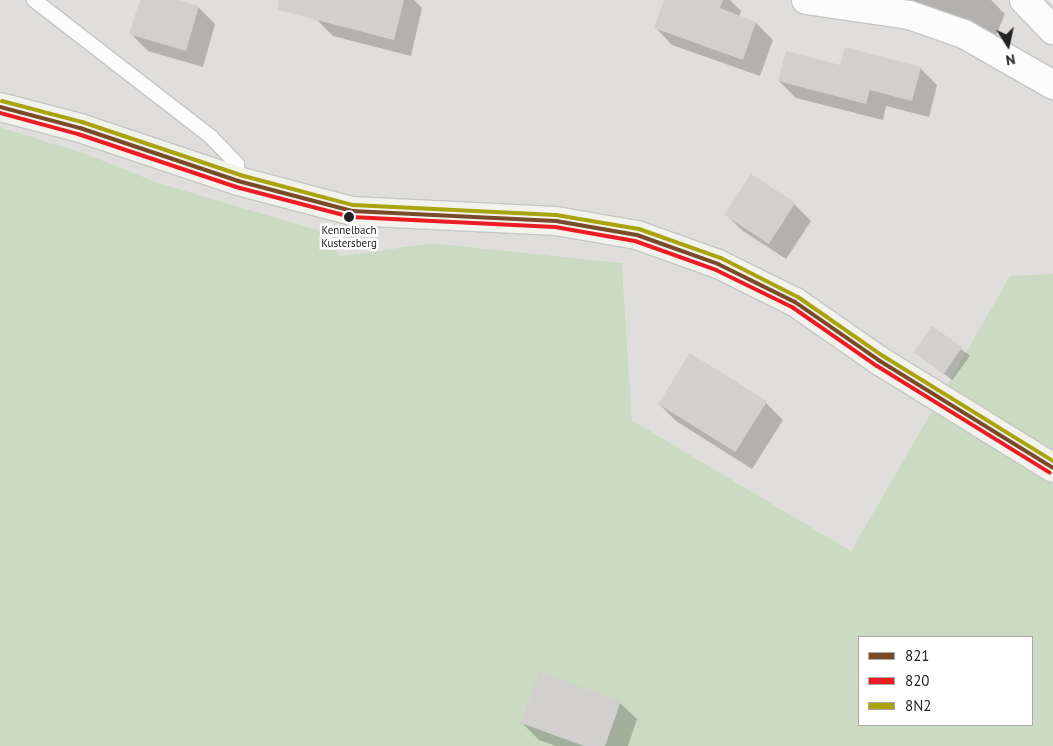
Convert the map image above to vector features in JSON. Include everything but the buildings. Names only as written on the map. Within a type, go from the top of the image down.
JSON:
[{"type":"main road","points":[[0,107],[80,128],[238,181],[352,211],[556,221],[638,235],[718,264],[795,302],[880,361],[1053,468]]},
{"type":"street","points":[[806,0],[909,16],[964,34],[1053,85]]},
{"type":"street","points":[[1024,0],[1053,30]]},
{"type":"lane","points":[[34,0],[211,137],[237,164],[238,181]]},
{"type":"shaded area","points":[[0,0],[1049,0],[1053,5],[1053,274],[1010,277],[851,551],[632,420],[622,263],[432,243],[341,256],[321,231],[156,182],[84,153],[0,127]]},
{"type":"green space","points":[[0,127],[84,153],[156,182],[321,231],[341,256],[432,243],[622,263],[632,420],[851,551],[1010,276],[1053,274],[1053,746],[0,746]]},
{"type":"transit line","name":"8N2","points":[[2,101],[82,122],[240,175],[353,205],[556,215],[639,229],[721,258],[798,297],[883,356],[1053,461]]},
{"type":"transit line","name":"821","points":[[0,107],[80,128],[238,181],[352,211],[556,221],[637,235],[718,264],[795,302],[880,361],[1053,468]]},
{"type":"transit line","name":"820","points":[[0,113],[78,134],[236,187],[351,217],[555,227],[635,241],[716,270],[792,307],[877,366],[1050,473]]},
{"type":"place","name":"Kennelbach Kustersberg","points":[[349,217]]}]
